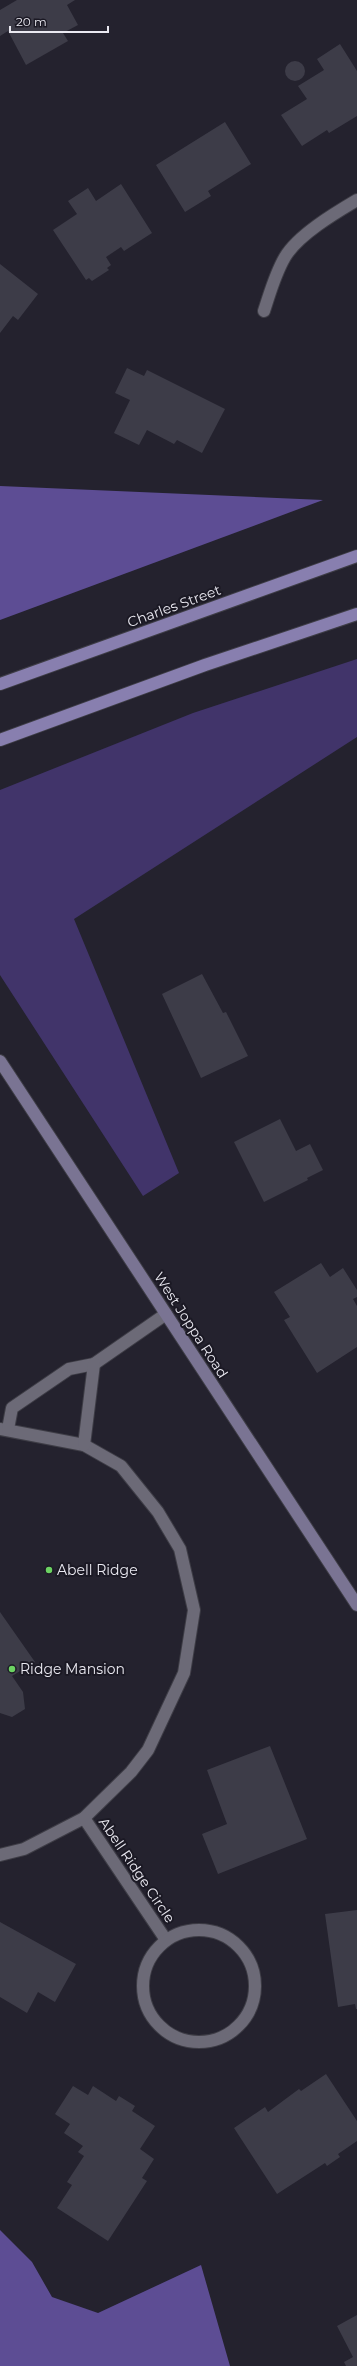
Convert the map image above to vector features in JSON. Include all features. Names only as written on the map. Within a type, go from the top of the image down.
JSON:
[{"type":"main road","name":"Charles Street","points":[[0,684],[357,556]]},
{"type":"main road","points":[[0,740],[205,665],[357,614]]},
{"type":"street","points":[[264,312],[273,282],[286,256],[317,225],[357,200]]},
{"type":"street","name":"West Joppa Road","points":[[0,1060],[357,1605]]},
{"type":"street","name":"Abell Ridge Circle","points":[[0,1855],[24,1849],[84,1818],[131,1772],[148,1750],[184,1674],[194,1610],[180,1549],[158,1512],[121,1466],[84,1445],[4,1429],[12,1408],[69,1370],[94,1364],[166,1314]]},
{"type":"street","points":[[84,1445],[94,1364]]},
{"type":"street","name":"Abell Ridge Circle","points":[[84,1818],[166,1940]]},
{"type":"street","name":"Abell Ridge Circle","points":[[202,1929],[220,1934],[236,1944],[248,1958],[254,1976],[255,1995],[249,2013],[238,2028],[222,2038],[204,2043],[185,2042],[168,2034],[154,2022],[145,2006],[142,1988],[144,1969],[153,1953],[166,1940],[183,1932],[202,1929]]},
{"type":"shaded area","points":[[0,486],[323,500],[0,620]]},
{"type":"shaded area","points":[[357,659],[357,737],[74,919],[179,1173],[143,1196],[0,975],[0,790],[193,713]]},
{"type":"shaded area","points":[[0,2230],[32,2262],[52,2297],[98,2313],[201,2265],[230,2366],[0,2366]]},
{"type":"building","points":[[17,0],[75,0],[67,5],[78,25],[63,33],[68,41],[26,65],[8,31],[0,36],[0,10]]},
{"type":"building","points":[[340,44],[357,71],[357,116],[329,133],[327,130],[302,146],[281,115],[307,99],[298,86],[324,70],[317,59]]},
{"type":"building","points":[[291,61],[299,61],[305,67],[305,75],[299,81],[291,81],[285,75],[285,67]]},
{"type":"building","points":[[225,122],[251,164],[208,191],[211,196],[185,212],[156,165]]},
{"type":"building","points":[[121,184],[152,233],[124,251],[121,247],[106,257],[111,265],[107,268],[109,270],[92,281],[89,278],[86,280],[53,230],[77,214],[68,201],[88,188],[96,201]]},
{"type":"building","points":[[0,264],[38,294],[18,320],[13,316],[0,333]]},
{"type":"building","points":[[127,368],[144,376],[147,370],[225,409],[202,453],[177,440],[174,444],[147,430],[139,445],[114,433],[130,400],[115,393]]},
{"type":"building","points":[[202,974],[223,1013],[226,1012],[248,1056],[201,1078],[162,994]]},
{"type":"building","points":[[280,1119],[296,1151],[310,1144],[323,1170],[307,1178],[308,1180],[264,1202],[234,1142]]},
{"type":"building","points":[[321,1263],[330,1277],[343,1268],[357,1290],[357,1297],[353,1299],[357,1306],[357,1347],[317,1373],[284,1320],[290,1317],[274,1292]]},
{"type":"building","name":"Ridge Mansion","points":[[0,1612],[35,1662],[12,1676],[23,1692],[25,1709],[12,1717],[0,1713]]},
{"type":"building","points":[[270,1746],[307,1839],[218,1874],[202,1834],[227,1824],[207,1770]]},
{"type":"building","points":[[357,1910],[356,2009],[355,2004],[338,2007],[325,1914]]},
{"type":"building","points":[[0,1922],[76,1964],[55,2002],[38,1992],[27,2013],[0,1997]]},
{"type":"building","points":[[326,2074],[357,2121],[357,2141],[338,2154],[340,2157],[327,2166],[325,2163],[277,2194],[234,2128],[265,2107],[268,2112],[299,2089],[301,2091]]},
{"type":"building","points":[[73,2086],[88,2095],[93,2086],[116,2101],[119,2096],[135,2106],[132,2111],[155,2126],[140,2149],[154,2159],[142,2178],[147,2181],[108,2241],[57,2208],[72,2185],[67,2182],[84,2156],[78,2152],[83,2146],[64,2133],[70,2124],[55,2114]]},
{"type":"building","points":[[357,2315],[357,2366],[346,2366],[344,2362],[353,2357],[337,2326]]},
{"type":"place","name":"Abell Ridge","points":[[49,1570]]},
{"type":"place","name":"Ridge Mansion","points":[[12,1669]]}]
